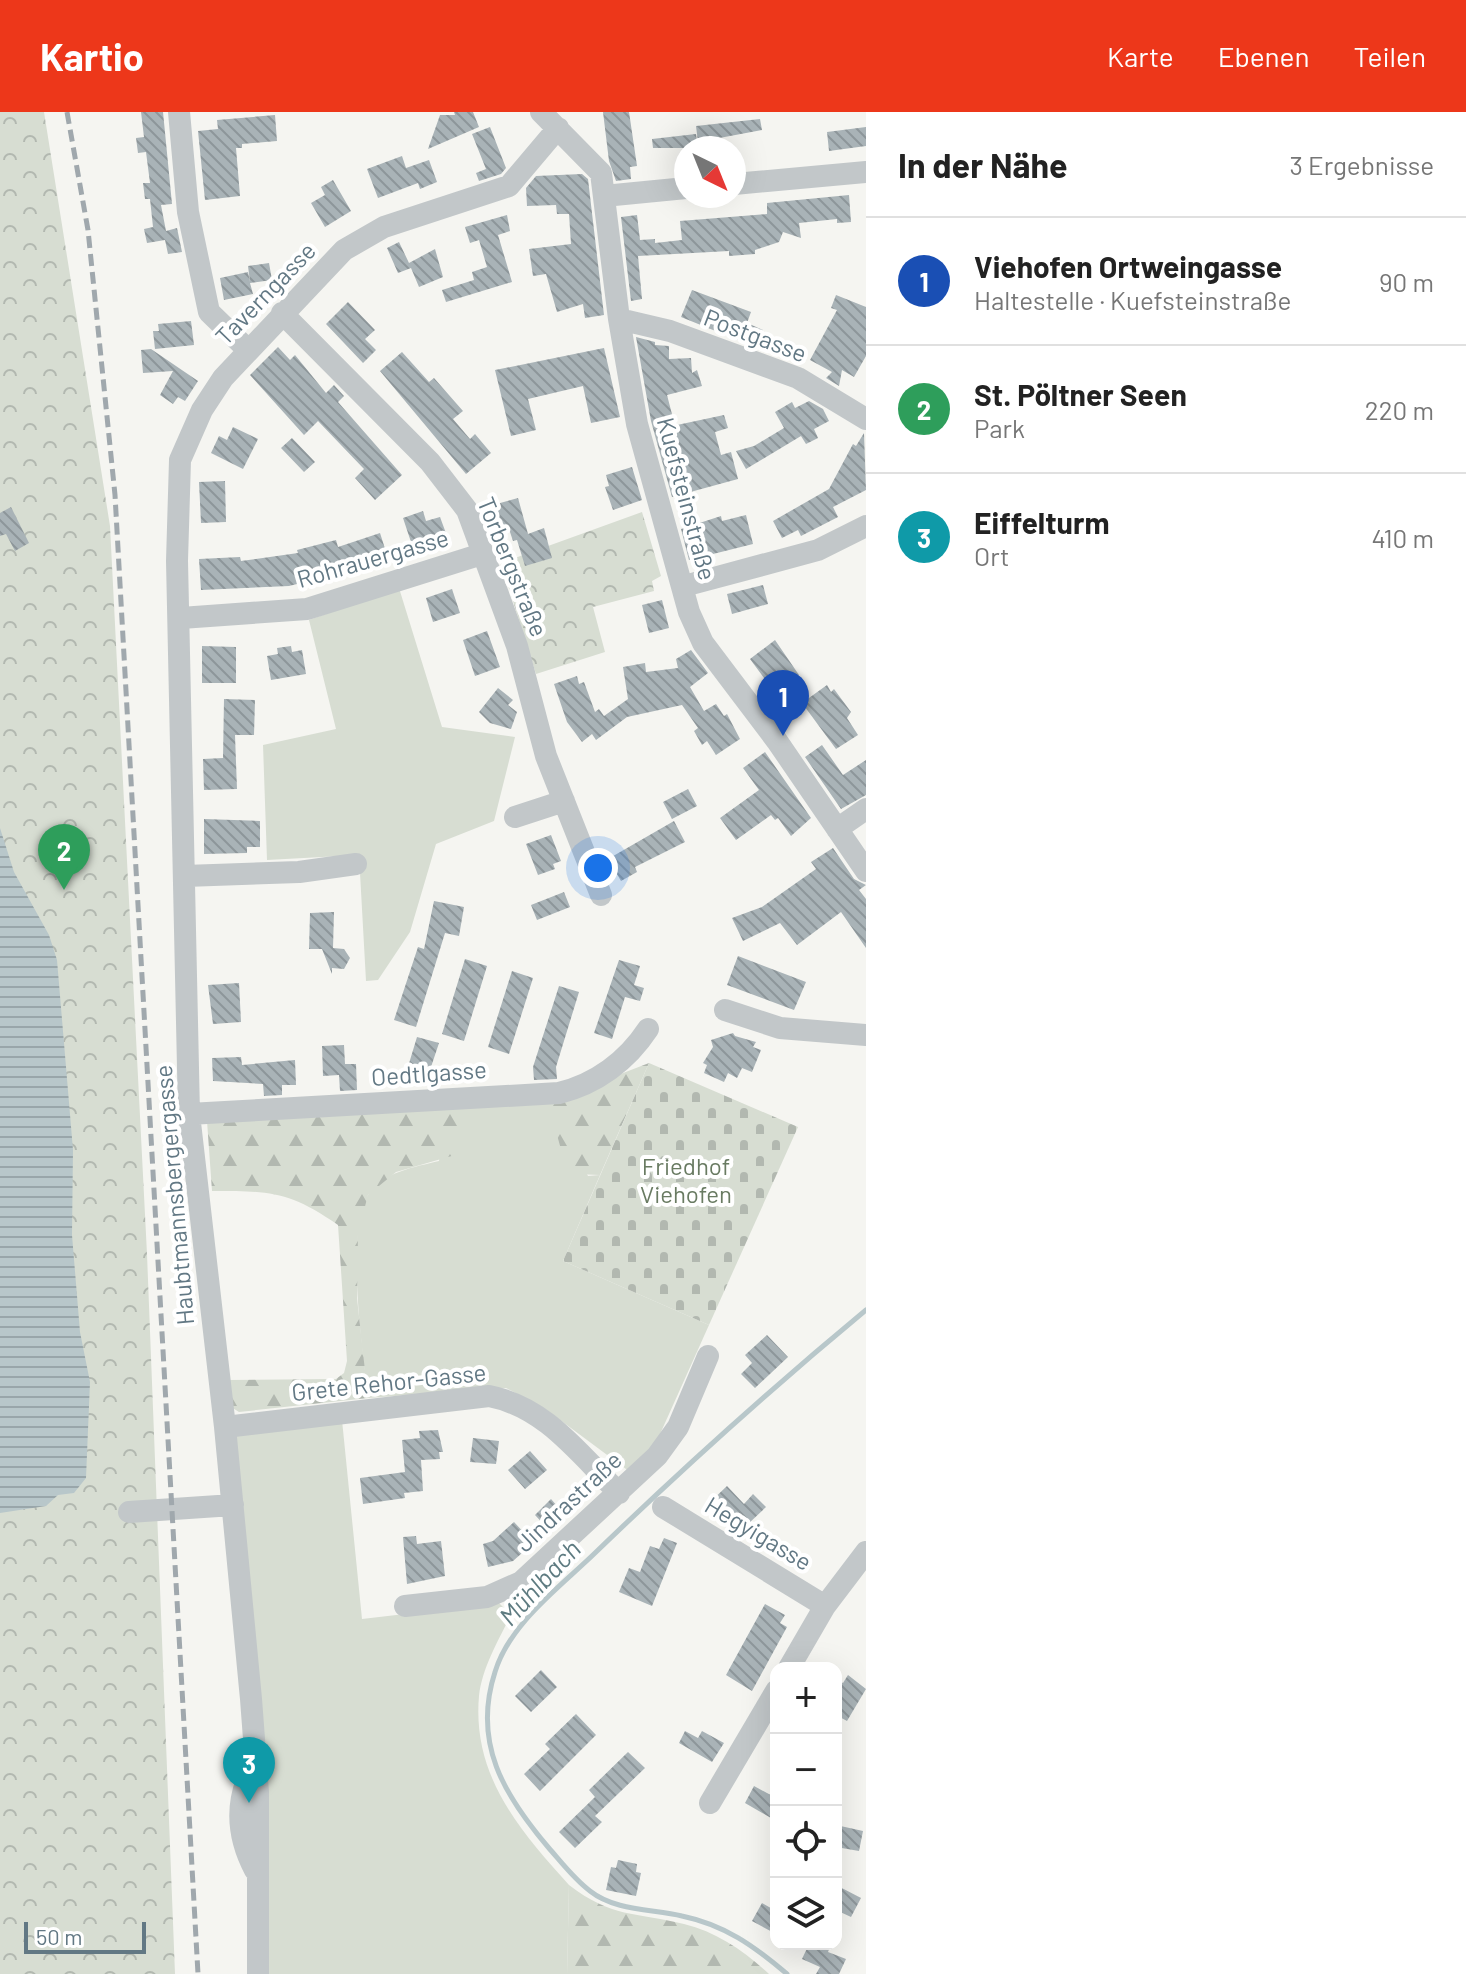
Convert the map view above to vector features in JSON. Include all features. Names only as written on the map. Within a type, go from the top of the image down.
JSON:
[{"type":"street","points":[[179,112],[188,212],[209,312],[247,349]]},
{"type":"street","name":"Kuefsteinstraße","points":[[541,112],[557,120],[599,170],[637,424],[689,612],[703,643],[866,871]]},
{"type":"street","name":"Taverngasse","points":[[181,618],[177,561],[180,460],[202,410],[247,349],[344,250],[384,227],[509,186],[557,120]]},
{"type":"street","points":[[746,183],[866,172]]},
{"type":"street","points":[[604,196],[674,189]]},
{"type":"street","name":"Torbergstraße","points":[[282,313],[430,462],[467,510],[517,646],[546,756],[601,895]]},
{"type":"street","name":"Postgasse","points":[[619,319],[670,331],[798,378],[866,419]]},
{"type":"street","points":[[684,586],[818,550],[866,526]]},
{"type":"street","name":"Rohrauergasse","points":[[181,618],[307,609],[482,554]]},
{"type":"street","name":"Haubtmannsbergergasse","points":[[181,618],[189,1114],[233,1505],[254,1766],[243,1786],[240,1813],[245,1850],[255,1870],[258,1974]]},
{"type":"street","points":[[515,817],[564,801]]},
{"type":"street","points":[[837,829],[866,809]]},
{"type":"street","points":[[185,876],[299,872],[356,864]]},
{"type":"street","points":[[725,1010],[780,1028],[866,1035]]},
{"type":"street","name":"Oedtlgasse","points":[[189,1114],[559,1093],[580,1088],[615,1066],[636,1047],[648,1029]]},
{"type":"street","name":"Jindrastraße","points":[[405,1606],[487,1597],[521,1582],[619,1493],[670,1440],[708,1356]]},
{"type":"street","name":"Grete Rehor-Gasse","points":[[225,1427],[489,1396],[517,1401],[544,1418],[619,1493]]},
{"type":"street","points":[[129,1512],[233,1505]]},
{"type":"street","name":"Hegyigasse","points":[[663,1507],[825,1606]]},
{"type":"street","points":[[792,1662],[825,1606],[866,1552]]},
{"type":"street","points":[[710,1803],[770,1701]]},
{"type":"green space","points":[[0,112],[44,112],[110,526],[147,1254],[175,1974],[0,1974]]},
{"type":"green space","points":[[642,512],[661,576],[652,581],[654,591],[593,607],[605,652],[536,674],[501,563]]},
{"type":"green space","points":[[399,588],[442,727],[515,737],[494,821],[436,844],[410,932],[378,980],[366,981],[359,855],[267,860],[263,745],[336,729],[309,620]]},
{"type":"green space","points":[[649,1063],[600,1175],[575,1174],[565,1164],[548,1102]]},
{"type":"green space","name":"Friedhof Viehofen","points":[[649,1063],[798,1127],[709,1325],[563,1261]]},
{"type":"green space","points":[[548,1102],[588,1176],[600,1175],[563,1261],[709,1325],[656,1443],[630,1472],[544,1408],[506,1388],[368,1398],[357,1263],[361,1212],[368,1195],[390,1176],[439,1161],[447,1105]]},
{"type":"green space","points":[[447,1105],[460,1118],[463,1140],[455,1155],[396,1172],[368,1195],[358,1233],[357,1298],[368,1398],[239,1412],[231,1407],[228,1380],[336,1379],[344,1373],[347,1361],[338,1225],[306,1205],[278,1195],[212,1191],[207,1121]]},
{"type":"green space","points":[[342,1420],[362,1619],[499,1603],[511,1615],[492,1654],[479,1696],[483,1751],[491,1776],[517,1822],[569,1885],[567,1974],[265,1974],[235,1438],[245,1429]]},
{"type":"green space","points":[[569,1885],[611,1909],[708,1932],[740,1950],[769,1974],[567,1974]]},
{"type":"shaded area","points":[[0,828],[14,872],[49,935],[57,960],[73,1150],[72,1235],[80,1332],[90,1382],[86,1478],[74,1493],[58,1495],[46,1506],[0,1513]]},
{"type":"building","points":[[141,112],[163,112],[172,204],[161,205],[166,231],[177,228],[182,252],[168,254],[165,240],[147,243],[144,229],[153,227],[150,199],[145,199],[143,183],[150,183],[146,152],[138,153],[136,138],[144,137]]},
{"type":"building","points":[[454,112],[473,112],[479,127],[428,149],[440,115],[455,115]]},
{"type":"building","points":[[603,112],[629,112],[637,166],[630,167],[631,179],[616,181],[609,161]]},
{"type":"building","points":[[275,115],[277,141],[242,144],[242,148],[236,148],[240,196],[205,200],[198,131],[218,129],[217,120]]},
{"type":"building","points":[[760,119],[762,130],[730,136],[697,136],[696,126]]},
{"type":"building","points":[[490,127],[506,168],[501,174],[479,181],[476,173],[486,169],[472,134]]},
{"type":"building","points":[[866,127],[866,146],[829,151],[827,132]]},
{"type":"building","points":[[674,136],[674,148],[653,148],[652,139]]},
{"type":"building","points":[[402,156],[406,168],[429,160],[437,182],[420,189],[418,183],[378,198],[367,169]]},
{"type":"building","points":[[582,174],[588,179],[604,315],[585,318],[583,304],[557,312],[546,274],[533,276],[529,249],[571,244],[569,214],[557,214],[556,205],[527,206],[526,188],[536,176]]},
{"type":"building","points":[[333,180],[351,211],[325,227],[311,203],[325,195],[321,187]]},
{"type":"building","points":[[849,195],[851,222],[837,223],[837,219],[799,223],[801,238],[783,232],[779,242],[755,250],[755,254],[729,256],[729,251],[638,256],[642,299],[631,301],[621,217],[637,215],[640,240],[655,239],[655,243],[682,240],[680,221],[767,214],[767,203]]},
{"type":"building","points":[[507,215],[510,231],[498,235],[512,282],[446,302],[442,290],[474,280],[472,272],[487,267],[479,240],[470,243],[465,227]]},
{"type":"building","points":[[399,242],[409,263],[435,249],[443,277],[419,287],[411,268],[398,273],[387,248]]},
{"type":"building","points":[[269,263],[272,280],[250,283],[253,294],[224,300],[220,278],[248,272],[250,282],[248,266]]},
{"type":"building","points":[[692,290],[751,312],[747,323],[763,330],[755,347],[681,317]]},
{"type":"building","points":[[836,295],[866,307],[866,356],[854,377],[842,370],[839,386],[826,378],[832,372],[810,360],[837,310],[831,308]]},
{"type":"building","points":[[348,302],[375,330],[365,339],[376,350],[363,363],[326,324]]},
{"type":"building","points":[[191,321],[194,345],[155,349],[153,331],[159,331],[158,324]]},
{"type":"building","points":[[636,337],[655,342],[655,345],[669,346],[669,359],[691,358],[692,373],[697,370],[702,386],[667,395],[673,418],[677,425],[724,415],[728,428],[715,432],[721,455],[731,452],[738,479],[672,497],[651,421]]},
{"type":"building","points":[[278,347],[290,360],[295,355],[326,393],[334,385],[344,396],[338,402],[402,475],[375,500],[355,478],[364,469],[318,421],[304,435],[250,375]]},
{"type":"building","points":[[604,348],[620,417],[591,423],[583,386],[528,399],[536,430],[511,436],[495,370]]},
{"type":"building","points":[[151,349],[198,381],[185,401],[178,397],[173,404],[160,395],[173,371],[143,373],[141,350]]},
{"type":"building","points":[[402,352],[429,382],[434,378],[463,411],[453,419],[470,439],[475,434],[491,453],[466,474],[380,371]]},
{"type":"building","points":[[809,401],[823,409],[829,421],[814,429],[818,438],[806,444],[801,436],[746,469],[736,451],[754,446],[784,428],[775,412],[792,402],[795,408]]},
{"type":"building","points":[[233,427],[258,439],[243,469],[211,453],[219,436],[227,440]]},
{"type":"building","points":[[864,433],[866,490],[833,507],[838,517],[801,536],[798,530],[782,538],[773,521],[829,489],[853,444],[856,446]]},
{"type":"building","points":[[292,438],[315,462],[304,472],[281,448]]},
{"type":"building","points":[[632,467],[642,500],[613,510],[605,487],[609,486],[606,475]]},
{"type":"building","points":[[225,481],[226,522],[201,523],[199,482]]},
{"type":"building","points":[[518,498],[528,534],[544,528],[552,558],[525,566],[517,540],[513,541],[509,529],[501,532],[493,505]]},
{"type":"building","points":[[11,507],[29,543],[15,551],[6,534],[0,536],[0,513]]},
{"type":"building","points":[[423,511],[426,521],[440,517],[447,536],[413,548],[403,518]]},
{"type":"building","points":[[746,515],[753,544],[689,560],[681,529],[721,516],[722,521]]},
{"type":"building","points":[[380,533],[389,561],[289,586],[201,590],[199,559],[240,557],[241,561],[298,553],[297,550],[336,540],[338,547]]},
{"type":"building","points":[[763,585],[768,604],[732,614],[727,594]]},
{"type":"building","points":[[452,589],[460,613],[433,622],[426,598]]},
{"type":"building","points":[[662,600],[669,628],[649,633],[642,605]]},
{"type":"building","points":[[487,631],[500,667],[475,676],[463,640]]},
{"type":"building","points":[[775,640],[799,675],[775,693],[750,659]]},
{"type":"building","points":[[202,646],[236,647],[236,683],[202,683]]},
{"type":"building","points":[[291,646],[292,652],[302,650],[306,674],[271,680],[267,656],[278,654],[277,648]]},
{"type":"building","points":[[691,650],[708,673],[690,687],[704,711],[716,704],[724,716],[727,714],[740,739],[716,755],[707,741],[702,745],[694,731],[698,728],[682,705],[627,717],[596,740],[592,734],[582,742],[567,722],[554,684],[577,676],[579,684],[584,682],[595,712],[599,709],[604,716],[628,699],[623,667],[645,663],[646,672],[678,668],[676,659]]},
{"type":"building","points":[[827,685],[831,692],[834,689],[851,712],[847,718],[858,735],[836,749],[802,703]]},
{"type":"building","points":[[498,688],[513,700],[508,705],[517,712],[511,729],[490,723],[479,712]]},
{"type":"building","points":[[224,699],[255,700],[254,735],[235,735],[237,789],[204,790],[203,759],[223,758]]},
{"type":"building","points":[[822,745],[843,775],[866,760],[866,795],[841,809],[805,757]]},
{"type":"building","points":[[765,752],[811,818],[791,836],[778,818],[775,820],[771,815],[736,840],[720,818],[759,790],[743,768]]},
{"type":"building","points":[[688,789],[697,806],[672,819],[663,802]]},
{"type":"building","points":[[204,819],[260,821],[260,847],[247,847],[247,853],[204,854]]},
{"type":"building","points":[[674,821],[685,842],[635,867],[637,872],[621,881],[608,859]]},
{"type":"building","points":[[551,835],[561,861],[553,864],[555,869],[538,875],[526,844]]},
{"type":"building","points":[[833,848],[854,879],[866,885],[859,890],[866,899],[866,948],[841,912],[797,945],[780,923],[743,941],[732,918],[762,907],[816,869],[811,862]]},
{"type":"building","points":[[564,892],[570,907],[537,920],[531,905]]},
{"type":"building","points":[[434,901],[464,907],[459,936],[445,933],[416,1027],[394,1020],[418,947],[424,949]]},
{"type":"building","points":[[334,912],[333,948],[344,949],[350,958],[344,969],[332,968],[332,974],[322,949],[309,949],[310,913]]},
{"type":"building","points":[[738,956],[806,982],[794,1010],[727,985]]},
{"type":"building","points":[[465,959],[487,966],[464,1041],[442,1034]]},
{"type":"building","points":[[619,960],[640,966],[634,985],[644,988],[640,1001],[625,997],[612,1039],[594,1033]]},
{"type":"building","points":[[512,971],[533,978],[509,1054],[488,1047]]},
{"type":"building","points":[[239,983],[241,1022],[213,1024],[208,985]]},
{"type":"building","points":[[559,986],[579,992],[556,1067],[557,1079],[534,1080],[533,1067]]},
{"type":"building","points":[[733,1033],[756,1042],[753,1047],[761,1050],[752,1072],[742,1068],[737,1078],[728,1073],[724,1082],[704,1073],[707,1065],[703,1063],[713,1047],[711,1040]]},
{"type":"building","points":[[417,1037],[439,1043],[428,1076],[407,1070]]},
{"type":"building","points":[[344,1045],[345,1064],[356,1064],[357,1090],[340,1091],[339,1075],[323,1076],[322,1046]]},
{"type":"building","points":[[241,1057],[242,1065],[295,1060],[296,1085],[282,1085],[282,1095],[264,1096],[263,1084],[213,1081],[212,1058]]},
{"type":"building","points":[[767,1335],[788,1357],[755,1388],[741,1374],[752,1363],[745,1355]]},
{"type":"building","points":[[438,1430],[443,1452],[439,1452],[440,1459],[421,1460],[423,1491],[404,1493],[405,1498],[363,1504],[360,1478],[405,1472],[402,1440],[420,1438],[419,1431]]},
{"type":"building","points":[[473,1438],[499,1441],[496,1464],[470,1462]]},
{"type":"building","points":[[530,1451],[547,1470],[525,1489],[508,1470]]},
{"type":"building","points":[[727,1486],[744,1504],[753,1494],[766,1507],[747,1525],[738,1516],[732,1522],[728,1518],[723,1523],[706,1506]]},
{"type":"building","points":[[551,1499],[564,1514],[548,1529],[535,1515]]},
{"type":"building","points":[[514,1522],[528,1537],[525,1540],[530,1546],[513,1561],[488,1567],[483,1544],[493,1541]]},
{"type":"building","points":[[416,1536],[417,1544],[441,1541],[445,1576],[407,1584],[403,1537]]},
{"type":"building","points":[[664,1538],[677,1543],[652,1606],[619,1592],[629,1568],[640,1572],[650,1546],[659,1549]]},
{"type":"building","points":[[765,1604],[785,1615],[780,1623],[787,1627],[752,1691],[726,1675]]},
{"type":"building","points":[[541,1670],[557,1687],[531,1712],[515,1696]]},
{"type":"building","points":[[848,1675],[866,1689],[847,1721],[842,1718],[843,1683]]},
{"type":"building","points":[[576,1714],[596,1735],[540,1791],[524,1774],[550,1749],[545,1744]]},
{"type":"building","points":[[685,1731],[698,1738],[702,1731],[724,1743],[712,1762],[679,1743]]},
{"type":"building","points":[[628,1752],[645,1768],[595,1816],[602,1822],[575,1848],[559,1832],[595,1797],[589,1790]]},
{"type":"building","points":[[754,1786],[770,1795],[770,1818],[745,1803]]},
{"type":"building","points":[[842,1826],[863,1831],[859,1851],[842,1848]]},
{"type":"building","points":[[618,1860],[637,1864],[636,1872],[641,1873],[636,1896],[606,1890],[611,1867],[616,1868]]},
{"type":"building","points":[[842,1888],[861,1898],[851,1917],[842,1913]]},
{"type":"building","points":[[762,1903],[770,1908],[770,1931],[752,1921]]},
{"type":"building","points":[[806,1950],[829,1950],[846,1959],[839,1974],[816,1974],[820,1967],[802,1959]]},
{"type":"waterway","name":"Mühlbach","points":[[787,1974],[751,1946],[712,1925],[611,1902],[600,1898],[579,1881],[518,1808],[496,1767],[487,1722],[489,1698],[502,1654],[538,1607],[728,1429],[866,1310]]},
{"type":"railway","points":[[67,112],[88,230],[115,495],[198,1974]]},
{"type":"place","name":"Viehofen Ortweingasse","points":[[783,736]]},
{"type":"place","name":"St. Pöltner Seen","points":[[64,890]]},
{"type":"place","name":"Eiffelturm","points":[[249,1803]]}]
